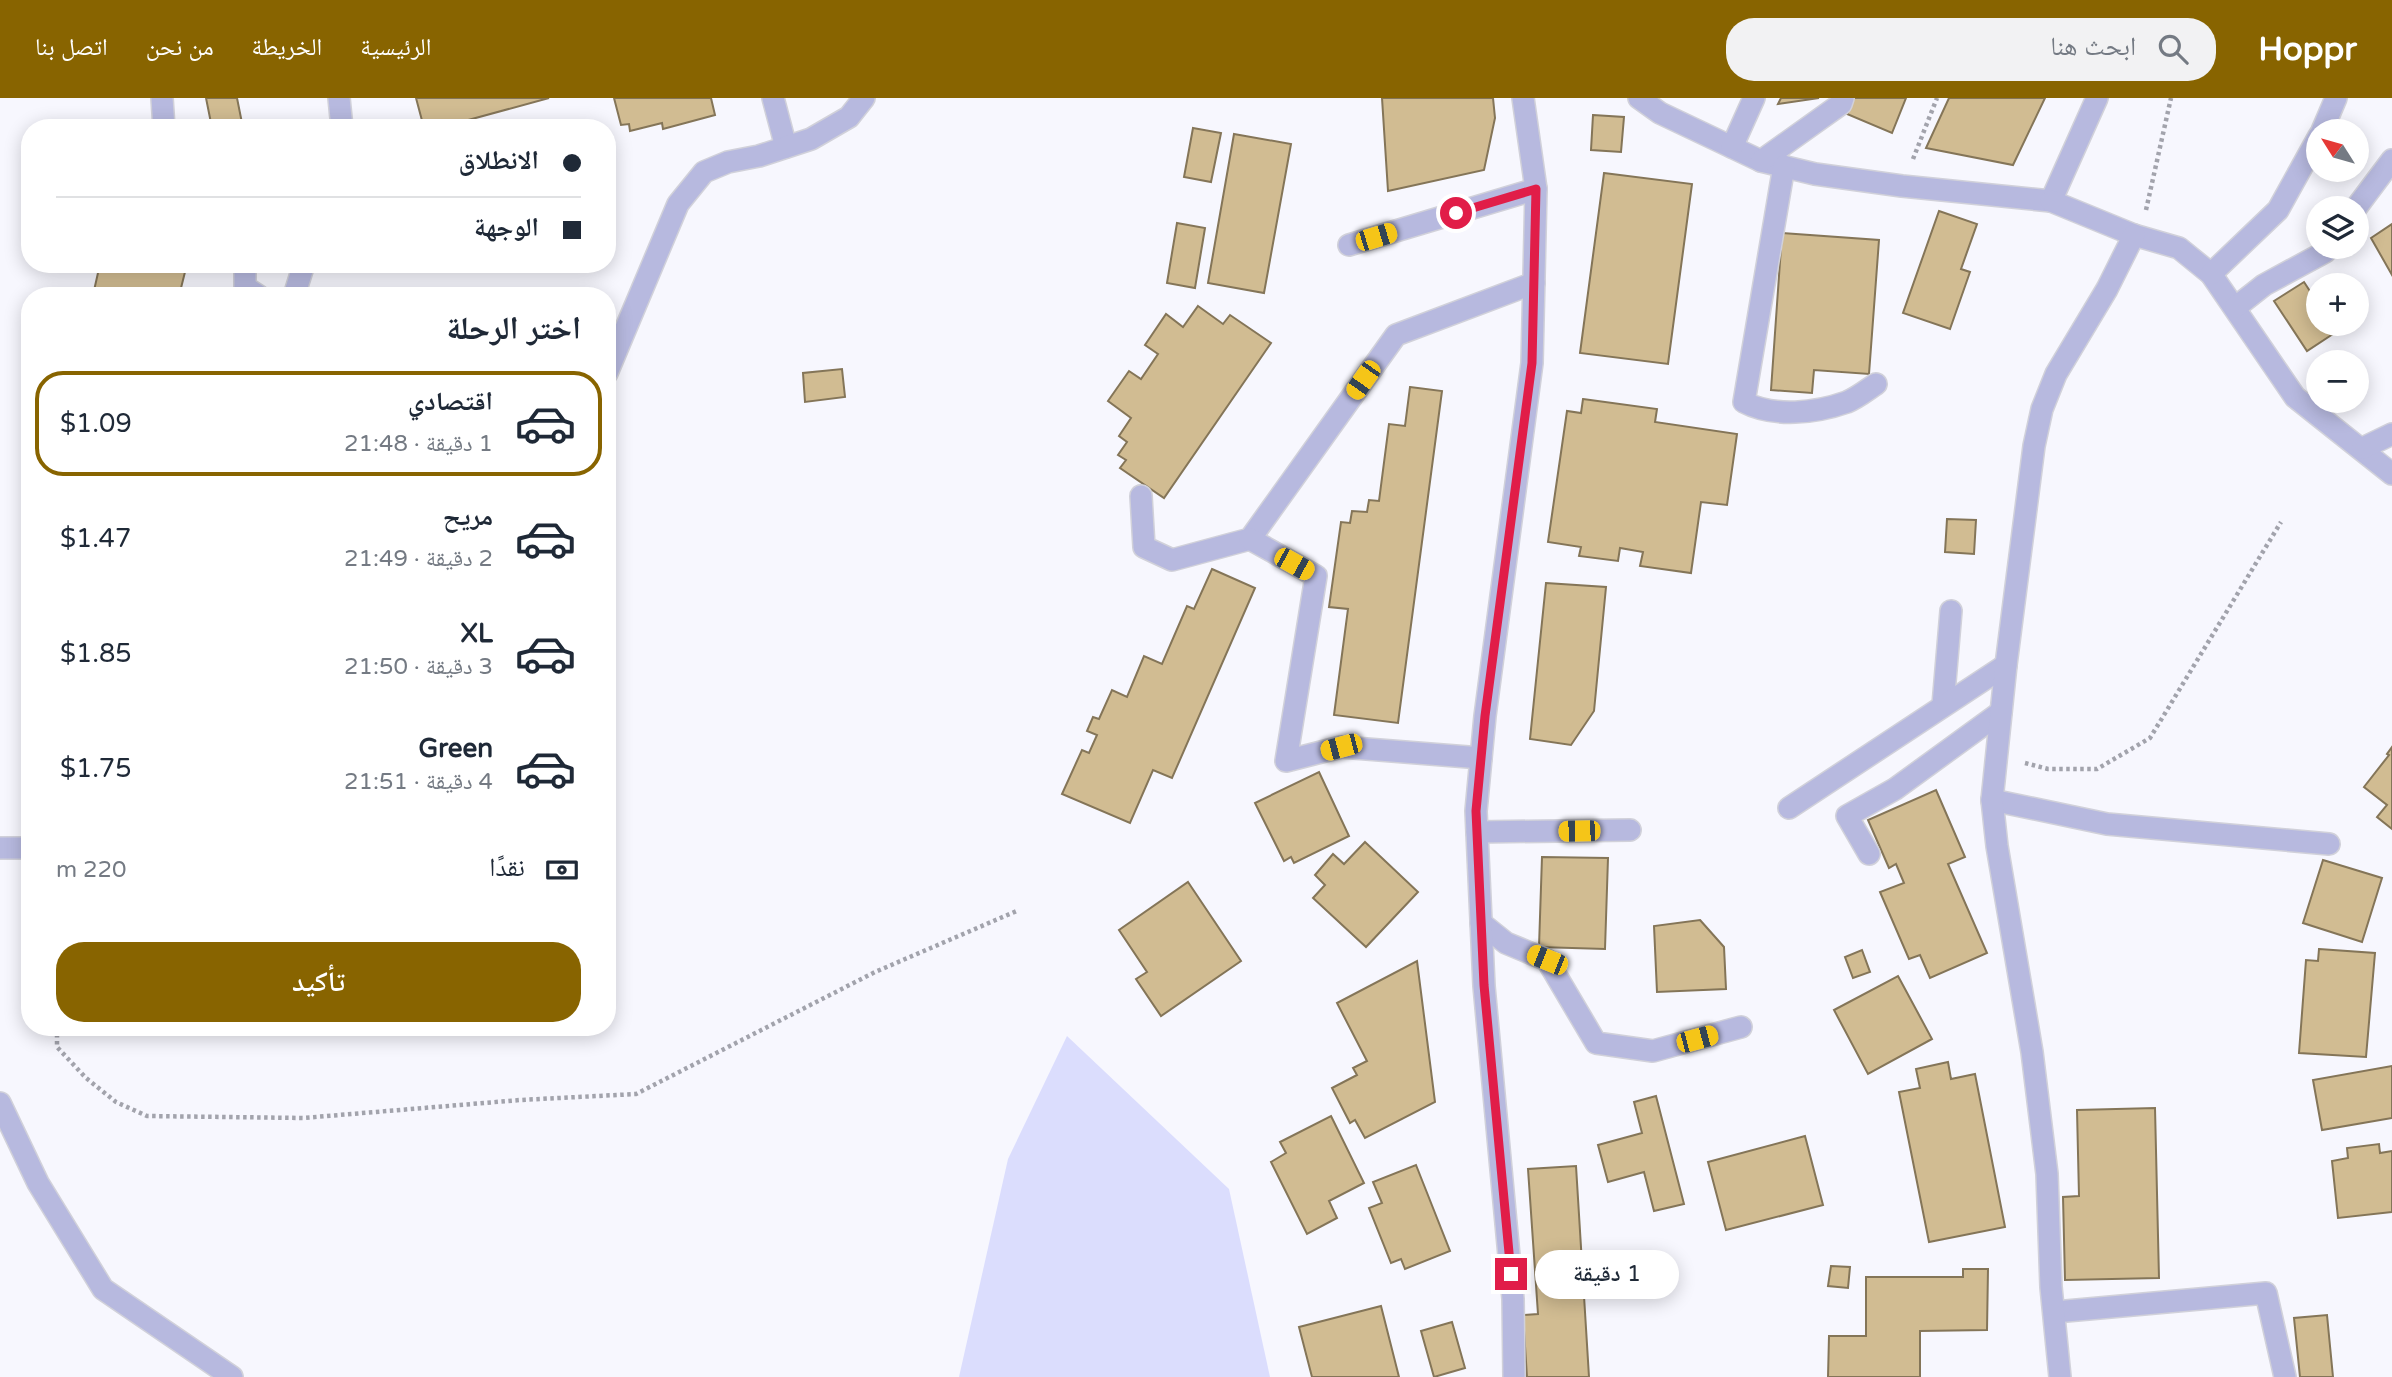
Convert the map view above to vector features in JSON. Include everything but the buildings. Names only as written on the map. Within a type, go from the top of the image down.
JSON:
[{"type":"street","points":[[162,98],[163,119]]},
{"type":"street","points":[[339,98],[341,119]]},
{"type":"street","points":[[772,98],[786,147]]},
{"type":"street","points":[[616,352],[678,204],[704,172],[728,162],[811,139],[849,117],[864,98]]},
{"type":"street","points":[[1514,1377],[1513,1299],[1484,985],[1476,811],[1480,758],[1532,363],[1536,189],[1523,98]]},
{"type":"street","points":[[1639,98],[1660,113],[1761,161],[1815,174],[2051,201],[2134,235],[2179,248],[2211,274],[2295,397],[2363,448],[2392,474]]},
{"type":"street","points":[[1732,147],[1754,98]]},
{"type":"street","points":[[1761,161],[1841,104],[1843,98]]},
{"type":"street","points":[[2051,201],[2097,98]]},
{"type":"street","points":[[2327,119],[2336,98]]},
{"type":"street","points":[[2211,274],[2278,210],[2306,159]]},
{"type":"street","points":[[2365,196],[2392,160]]},
{"type":"street","points":[[1784,166],[1744,402],[1758,410],[1797,413],[1848,402],[1876,384]]},
{"type":"street","points":[[1349,245],[1536,189]]},
{"type":"street","points":[[2060,1377],[2051,1287],[2047,1174],[2034,1066],[1997,846],[1992,800],[2034,446],[2042,409],[2056,374],[2107,289],[2134,235]]},
{"type":"street","points":[[2236,307],[2264,285],[2312,259]]},
{"type":"street","points":[[1141,496],[1144,547],[1172,560],[1250,539],[1396,335],[1534,283]]},
{"type":"street","points":[[2363,448],[2392,434]]},
{"type":"street","points":[[1250,539],[1316,576],[1286,761],[1341,747],[1480,758]]},
{"type":"street","points":[[1943,705],[1951,611]]},
{"type":"street","points":[[1789,808],[2006,665]]},
{"type":"street","points":[[1869,854],[1847,816],[1895,789],[2001,712]]},
{"type":"street","points":[[1992,800],[2107,824],[2329,844]]},
{"type":"street","points":[[1477,832],[1630,830]]},
{"type":"street","points":[[0,848],[21,848]]},
{"type":"street","points":[[1481,923],[1506,943],[1547,960],[1596,1043],[1653,1051],[1741,1027]]},
{"type":"street","points":[[0,1102],[38,1183],[103,1289],[232,1377]]},
{"type":"street","points":[[2055,1312],[2266,1293],[2285,1377]]},
{"type":"path","points":[[1902,186],[1937,98]]},
{"type":"path","points":[[2134,235],[2149,203],[2171,98]]},
{"type":"path","points":[[1997,755],[2048,769],[2097,769],[2150,737],[2281,522]]},
{"type":"path","points":[[57,1036],[57,1047],[86,1078],[116,1102],[147,1116],[303,1118],[520,1100],[636,1094],[875,972],[1018,910]]},
{"type":"shaded area","points":[[1067,1036],[1229,1189],[1270,1377],[959,1377],[1008,1159]]},
{"type":"route","points":[[1456,213],[1536,189],[1532,363],[1485,716],[1476,811],[1484,985],[1511,1274]]}]
